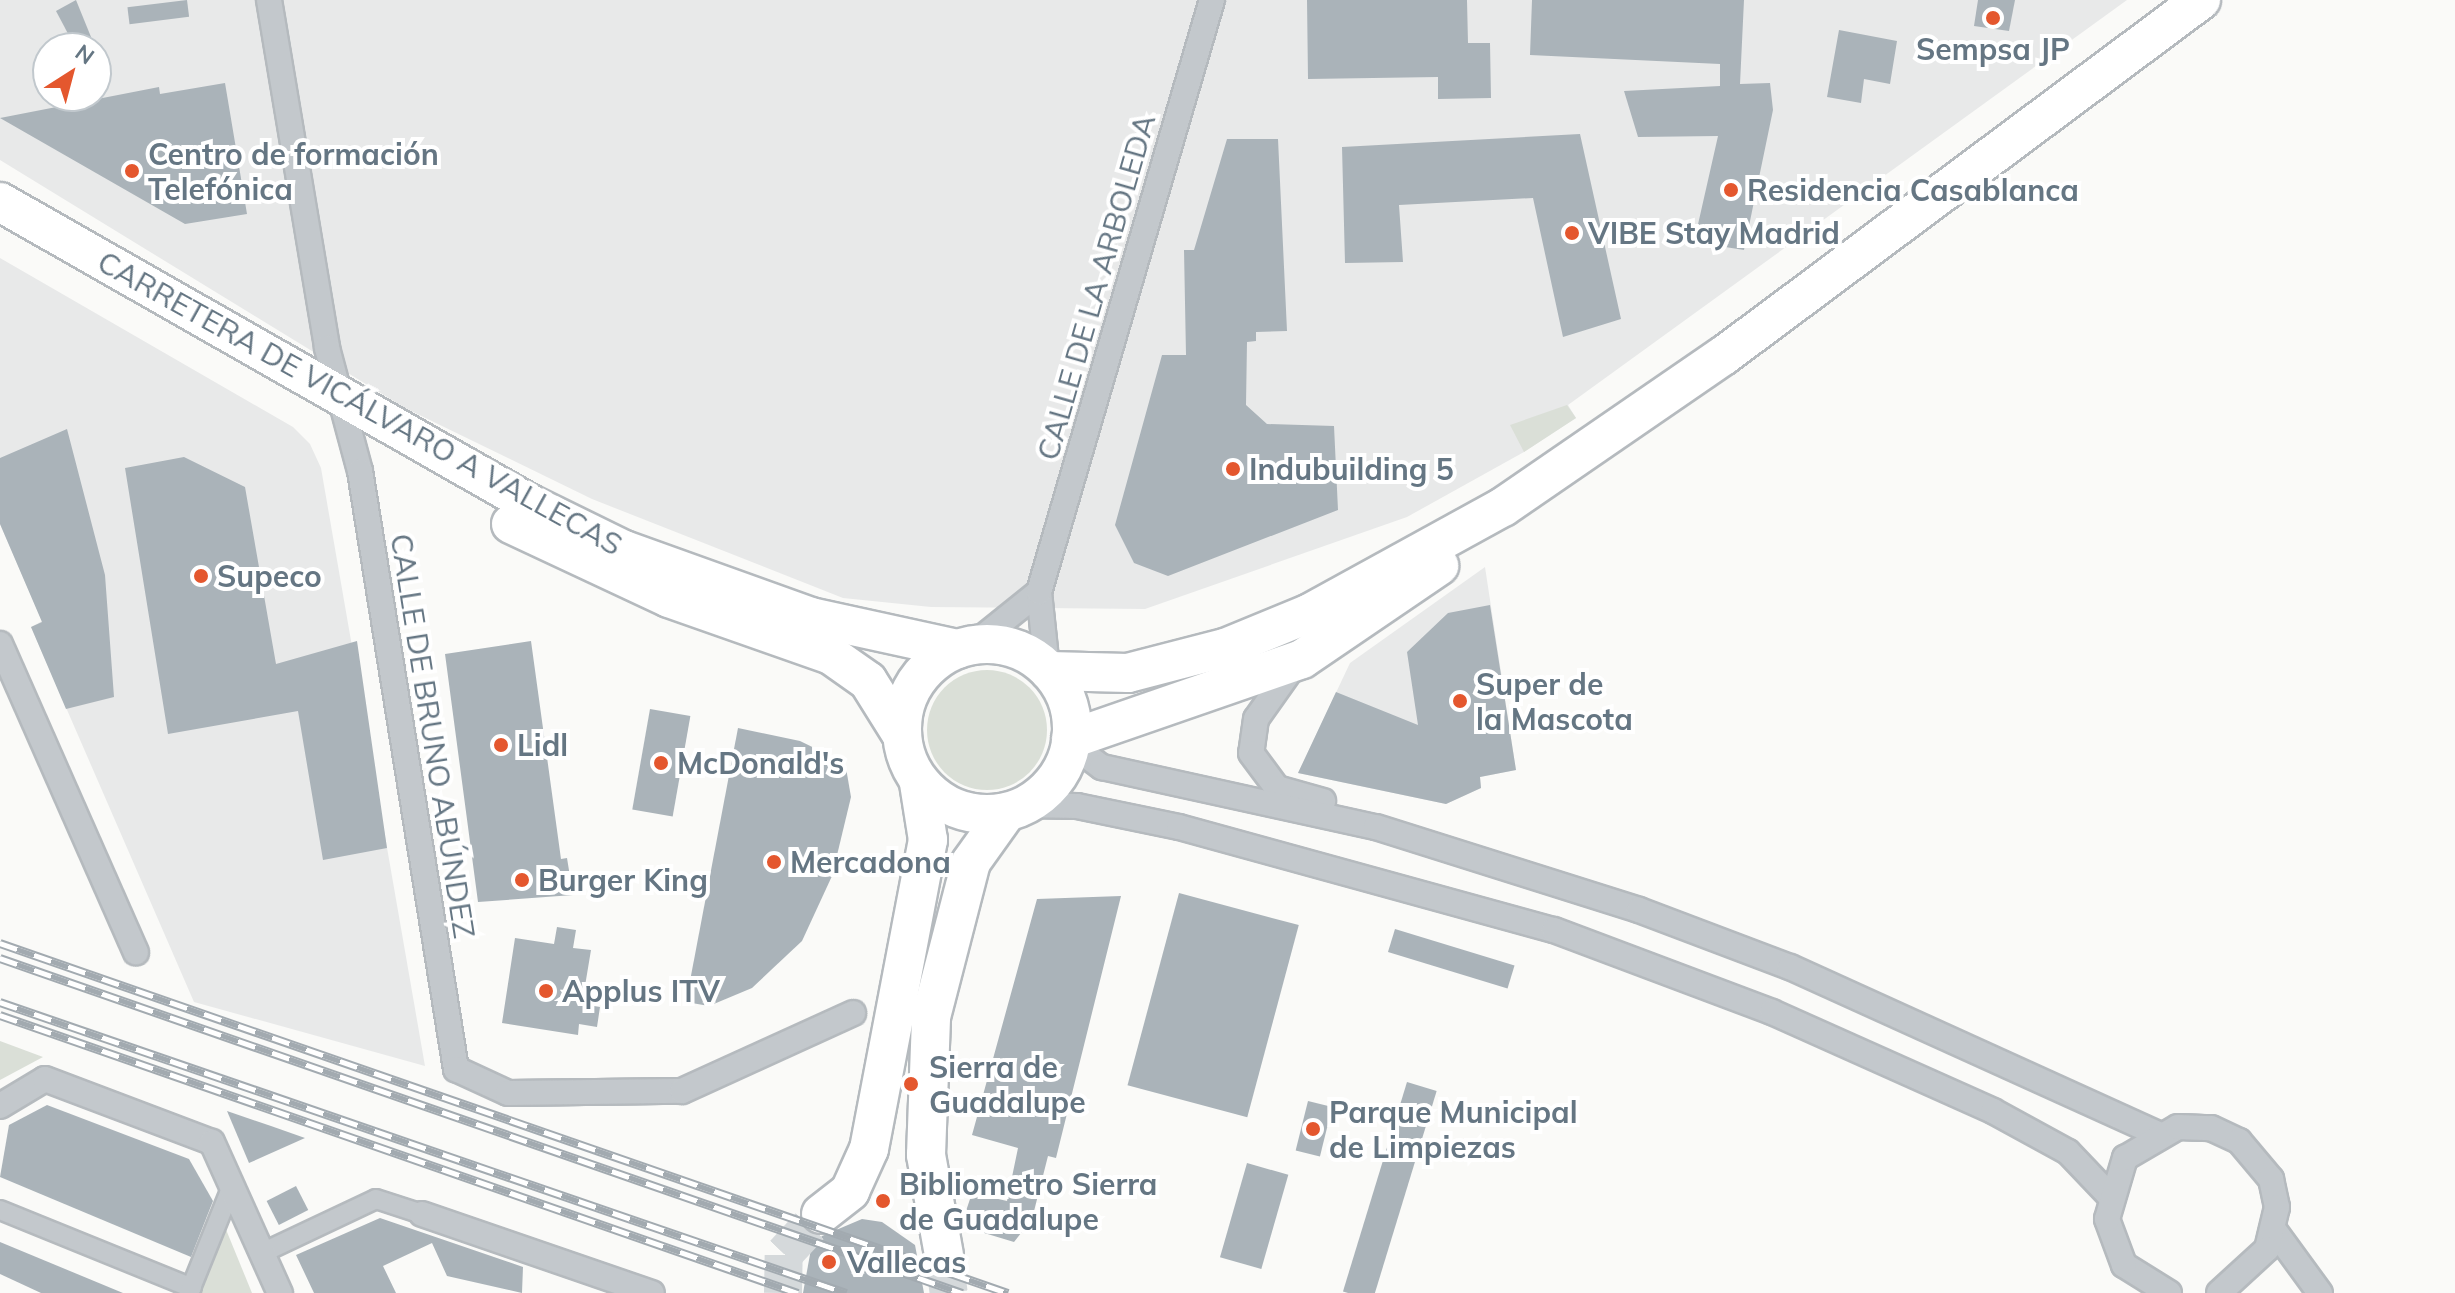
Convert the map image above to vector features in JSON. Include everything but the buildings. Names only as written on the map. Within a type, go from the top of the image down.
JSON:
[{"type":"main road","points":[[1048,670],[1128,673],[1225,648],[1310,613],[1503,507],[1723,356],[2201,0]]},
{"type":"main road","name":"CARRETERA DE VICÁLVARO A VALLECAS","points":[[0,202],[561,550],[831,655],[868,681],[900,732]]},
{"type":"main road","name":"CARRETERA DE VICÁLVARO A VALLECAS","points":[[0,227],[342,412],[661,566],[811,617],[965,647]]},
{"type":"main road","points":[[1071,742],[1302,659],[1468,544],[1503,507]]},
{"type":"main road","points":[[821,1214],[850,1191],[869,1149],[928,840],[919,783],[900,732],[917,682],[965,647],[1009,646],[1048,670],[1067,702],[1071,742],[1054,780],[1015,809],[971,862],[931,1017],[926,1155],[944,1255]]},
{"type":"main road","points":[[919,783],[957,809],[1015,809]]},
{"type":"street","name":"CALLE DE BRUNO ABÚNDEZ","points":[[269,0],[456,1069],[508,1093],[682,1091],[853,1013]]},
{"type":"street","name":"CALLE DE LA ARBOLEDA","points":[[1048,670],[1039,592],[1212,0]]},
{"type":"street","points":[[965,647],[1039,592]]},
{"type":"street","points":[[0,644],[136,952]]},
{"type":"street","points":[[1302,659],[1279,680],[1256,719],[1250,742],[1257,768],[1277,788],[1328,802],[1376,827]]},
{"type":"street","points":[[1071,742],[1102,767],[1376,827],[1639,910],[1790,967],[2158,1134]]},
{"type":"street","points":[[1015,809],[1077,806],[1194,830],[1554,930],[1772,1012],[1993,1111],[2068,1152],[2109,1195]]},
{"type":"street","points":[[0,1106],[45,1079],[212,1142],[280,1293]]},
{"type":"street","points":[[2169,1293],[2124,1265],[2112,1245],[2109,1195],[2125,1158],[2158,1134],[2211,1128],[2239,1141],[2271,1179],[2274,1230],[2253,1268],[2219,1293]]},
{"type":"street","points":[[0,1210],[190,1290],[232,1186]]},
{"type":"street","points":[[262,1253],[376,1199],[652,1293]]},
{"type":"street","points":[[2274,1230],[2320,1293]]},
{"type":"shaded area","points":[[0,0],[2127,0],[1568,405],[1576,418],[1524,452],[1407,517],[1145,609],[931,607],[843,598],[592,499],[405,408],[0,160]]},
{"type":"shaded area","points":[[0,258],[293,427],[310,444],[321,468],[425,1066],[194,1002],[31,627],[42,621],[0,524]]},
{"type":"shaded area","points":[[1567,405],[1576,418],[1524,452],[1510,425]]},
{"type":"shaded area","name":"Super de la Mascota","points":[[1485,567],[1516,770],[1480,777],[1481,788],[1446,804],[1298,773],[1350,663]]},
{"type":"shaded area","points":[[987,670],[1010,675],[1029,688],[1042,707],[1047,730],[1042,753],[1029,772],[1010,785],[987,790],[964,785],[945,772],[932,753],[927,730],[932,707],[945,688],[964,675]]},
{"type":"shaded area","points":[[0,1041],[43,1057],[0,1080]]},
{"type":"shaded area","points":[[218,1210],[252,1293],[183,1293]]},
{"type":"tunnel","points":[[783,1293],[784,1254],[821,1214]]},
{"type":"tunnel","points":[[944,1255],[949,1293]]},
{"type":"railway","points":[[0,943],[1008,1293]]},
{"type":"railway","points":[[0,958],[962,1293]]},
{"type":"railway","points":[[0,1002],[846,1293]]},
{"type":"railway","points":[[0,1015],[798,1293]]},
{"type":"place","name":"Sempsa JP","points":[[1993,18]]},
{"type":"place","name":"Centro de formación Telefónica","points":[[132,171]]},
{"type":"place","name":"Residencia Casablanca","points":[[1731,190]]},
{"type":"place","name":"VIBE Stay Madrid","points":[[1572,233]]},
{"type":"place","name":"Indubuilding 5","points":[[1233,469]]},
{"type":"place","name":"Supeco","points":[[201,576]]},
{"type":"place","name":"Super de la Mascota","points":[[1460,701]]},
{"type":"place","name":"Lidl","points":[[501,745]]},
{"type":"place","name":"McDonald's","points":[[661,763]]},
{"type":"place","name":"Mercadona","points":[[774,862]]},
{"type":"place","name":"Burger King","points":[[522,880]]},
{"type":"place","name":"Applus ITV","points":[[546,991]]},
{"type":"place","name":"Sierra de Guadalupe","points":[[911,1084]]},
{"type":"place","name":"Parque Municipal de Limpiezas","points":[[1313,1129]]},
{"type":"place","name":"Bibliometro Sierra de Guadalupe","points":[[883,1201]]},
{"type":"place","name":"Vallecas","points":[[829,1262]]}]
